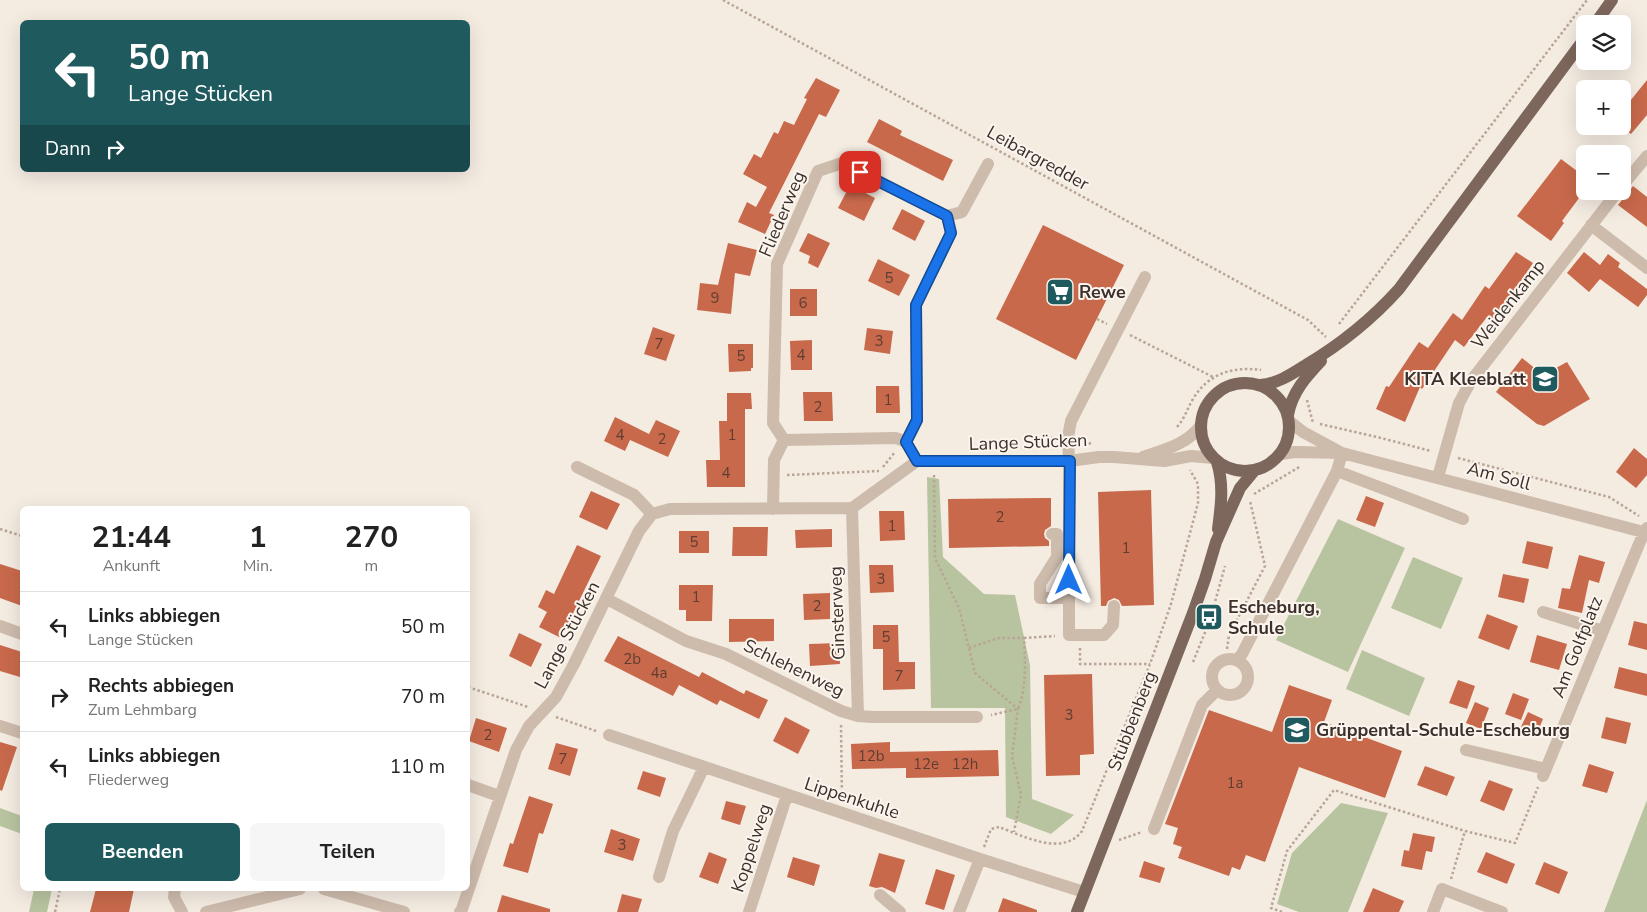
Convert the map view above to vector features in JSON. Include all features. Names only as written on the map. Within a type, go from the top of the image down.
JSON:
[{"type":"main road","points":[[1601,15],[1612,0]]},
{"type":"main road","points":[[1260,386],[1276,382],[1333,348],[1370,318],[1399,288],[1576,50]]},
{"type":"main road","points":[[1289,418],[1283,404],[1276,395],[1260,386],[1243,383],[1231,385],[1221,390],[1208,403],[1201,425],[1204,443],[1215,460],[1232,470],[1254,471],[1269,465],[1281,454],[1288,438],[1291,400],[1303,380],[1333,348]]},
{"type":"main road","name":"Stubbenberg","points":[[1215,460],[1221,475],[1222,490],[1216,542]]},
{"type":"main road","name":"Stubbenberg","points":[[1077,912],[1193,613],[1216,542],[1240,488],[1254,471]]},
{"type":"street","points":[[1631,175],[1647,156]]},
{"type":"street","name":"Fliederweg","points":[[784,440],[773,423],[777,264],[818,171],[842,163],[947,216]]},
{"type":"street","points":[[577,467],[634,495],[652,514],[670,509],[852,508],[911,451],[917,420],[916,305],[951,233],[947,216],[962,212],[988,164]]},
{"type":"street","name":"Weidenkamp","points":[[1438,477],[1459,403],[1471,381],[1611,200]]},
{"type":"street","points":[[1592,225],[1647,268]]},
{"type":"street","points":[[1114,606],[1113,625],[1104,635],[1069,635],[1070,461],[1068,437],[1071,421],[1145,277]]},
{"type":"street","name":"Am Soll","points":[[1289,418],[1303,432],[1342,453]]},
{"type":"street","name":"Lange Stücken","points":[[1140,458],[1186,440],[1201,425]]},
{"type":"street","name":"Lange Stücken","points":[[784,440],[896,438],[911,451],[934,461],[1070,461],[1100,457],[1164,461],[1191,456],[1215,460]]},
{"type":"street","points":[[773,509],[774,460],[784,440]]},
{"type":"street","name":"Am Soll","points":[[1281,454],[1295,452],[1342,453],[1646,531]]},
{"type":"street","points":[[1232,659],[1245,666],[1248,672],[1248,682],[1245,688],[1238,694],[1222,694],[1216,690],[1212,680],[1213,670],[1217,664],[1232,659],[1247,645],[1337,471],[1342,453]]},
{"type":"street","points":[[1337,471],[1462,519]]},
{"type":"street","name":"Ginsterweg","points":[[852,508],[858,716]]},
{"type":"street","name":"Lange Stücken","points":[[470,885],[499,796],[520,742],[529,726],[556,697],[607,599],[639,531],[652,514]]},
{"type":"street","name":"Am Golfplatz","points":[[1544,772],[1646,531]]},
{"type":"street","points":[[1052,534],[1057,534],[1057,557],[1040,584],[1040,598],[1069,598]]},
{"type":"street","name":"Schlehenweg","points":[[607,599],[686,641],[726,654],[840,711],[858,716],[873,717],[977,718]]},
{"type":"street","points":[[1543,612],[1603,631]]},
{"type":"street","points":[[0,626],[20,633]]},
{"type":"street","points":[[1154,829],[1202,705],[1216,690]]},
{"type":"street","points":[[0,726],[20,732]]},
{"type":"street","name":"Lippenkuhle","points":[[609,735],[980,860],[1084,892]]},
{"type":"street","points":[[1466,750],[1544,772]]},
{"type":"street","points":[[659,877],[673,831],[704,767]]},
{"type":"street","points":[[470,786],[499,796]]},
{"type":"street","name":"Koppelweg","points":[[749,912],[787,796]]},
{"type":"street","points":[[959,912],[980,860]]},
{"type":"street","points":[[1433,912],[1442,889],[1502,912]]},
{"type":"street","points":[[175,891],[174,897],[182,912]]},
{"type":"street","points":[[206,912],[292,891]]},
{"type":"street","points":[[331,891],[404,912]]},
{"type":"street","name":"Lange Stücken","points":[[460,912],[468,891]]},
{"type":"street","points":[[880,895],[900,912]]},
{"type":"path","name":"Leibargredder","points":[[723,0],[1308,320],[1326,337],[1333,348]]},
{"type":"path","points":[[1339,324],[1587,0]]},
{"type":"path","points":[[1097,319],[1213,377]]},
{"type":"path","points":[[1176,430],[1184,420],[1191,402],[1199,390],[1213,377],[1236,369],[1266,370]]},
{"type":"path","points":[[1302,393],[1310,406],[1314,427]]},
{"type":"path","points":[[1313,422],[1609,497],[1639,516]]},
{"type":"path","points":[[1037,448],[1050,438],[1078,436],[1094,445]]},
{"type":"path","points":[[773,475],[880,471],[898,450],[911,451]]},
{"type":"path","points":[[934,461],[935,558],[958,608],[975,672],[1018,709]]},
{"type":"path","points":[[1246,505],[1249,497],[1304,462]]},
{"type":"path","points":[[980,860],[991,829],[998,827],[1054,844],[1068,842],[1082,831],[1150,664],[1171,604],[1198,503],[1198,484],[1188,465]]},
{"type":"path","points":[[1232,659],[1229,635],[1265,566],[1249,497]]},
{"type":"path","points":[[0,528],[20,535]]},
{"type":"path","points":[[1193,662],[1210,620],[1225,566]]},
{"type":"path","points":[[969,648],[998,638],[1069,635],[1080,649],[1080,664],[1150,664]]},
{"type":"path","points":[[1014,832],[1021,795],[1012,756],[1025,664],[1024,638]]},
{"type":"path","points":[[977,718],[1018,709]]},
{"type":"path","points":[[840,711],[842,814]]},
{"type":"path","points":[[1282,912],[1271,908],[1287,851],[1334,790],[1466,831],[1515,843],[1544,772]]},
{"type":"path","points":[[1105,841],[1117,840],[1154,829]]},
{"type":"path","points":[[1447,891],[1466,831]]},
{"type":"path","points":[[55,912],[60,891]]},
{"type":"green space","points":[[927,477],[939,479],[943,557],[984,594],[1015,595],[1030,665],[1032,799],[1074,815],[1051,834],[1006,817],[1005,708],[931,708]]},
{"type":"green space","points":[[1338,519],[1405,548],[1348,672],[1276,640]]},
{"type":"green space","points":[[1413,557],[1463,578],[1441,629],[1391,608]]},
{"type":"green space","points":[[1362,650],[1425,678],[1409,716],[1346,689]]},
{"type":"green space","points":[[1647,800],[1647,912],[1604,912]]},
{"type":"green space","points":[[1341,803],[1388,813],[1348,912],[1299,912],[1277,904],[1292,853]]},
{"type":"green space","points":[[0,808],[20,815],[20,833],[0,826]]},
{"type":"green space","points":[[34,891],[52,891],[47,912],[29,912]]},
{"type":"building","points":[[816,78],[840,90],[826,117],[819,114],[769,213],[774,215],[765,234],[738,222],[747,202],[756,207],[767,187],[743,174],[754,154],[761,158],[774,132],[778,134],[784,121],[794,125],[807,99],[804,98]]},
{"type":"building","points":[[1647,80],[1647,115],[1631,134],[1631,100]]},
{"type":"building","points":[[879,119],[902,131],[900,135],[953,160],[943,181],[867,142]]},
{"type":"building","points":[[1561,159],[1576,170],[1576,200],[1578,200],[1562,221],[1564,223],[1551,241],[1517,216]]},
{"type":"building","points":[[850,185],[875,198],[864,221],[838,208]]},
{"type":"building","points":[[1633,186],[1647,197],[1647,227],[1618,205],[1622,200],[1631,200],[1631,189]]},
{"type":"building","points":[[902,209],[925,221],[915,241],[892,229]]},
{"type":"building","name":"Rewe","points":[[1043,225],[1124,265],[1076,360],[996,319]]},
{"type":"building","points":[[808,233],[830,243],[818,268],[808,263],[810,256],[799,251]]},
{"type":"building","points":[[728,243],[757,250],[750,276],[735,273],[731,314],[697,310],[700,283],[718,285]]},
{"type":"building","points":[[1516,252],[1533,263],[1494,321],[1487,317],[1464,347],[1455,340],[1422,389],[1420,387],[1405,422],[1376,409],[1386,386],[1389,387],[1419,342],[1428,348],[1453,313],[1462,320],[1485,286],[1489,289]]},
{"type":"building","points":[[1584,252],[1600,265],[1608,254],[1620,263],[1618,267],[1647,289],[1647,295],[1638,307],[1600,279],[1589,292],[1567,273]]},
{"type":"building","points":[[878,259],[910,275],[899,296],[868,281]]},
{"type":"building","points":[[790,289],[817,289],[817,316],[790,316]]},
{"type":"building","points":[[653,327],[675,335],[666,361],[644,354]]},
{"type":"building","points":[[867,328],[893,331],[890,354],[864,350]]},
{"type":"building","points":[[812,340],[812,370],[791,370],[790,341]]},
{"type":"building","points":[[728,344],[753,344],[753,368],[751,368],[751,371],[729,372]]},
{"type":"building","points":[[1522,358],[1543,375],[1567,362],[1590,399],[1544,426],[1537,424],[1496,392]]},
{"type":"building","points":[[876,386],[899,386],[900,413],[876,413]]},
{"type":"building","points":[[803,392],[832,392],[833,421],[804,421]]},
{"type":"building","points":[[727,393],[751,393],[752,409],[745,409],[745,487],[707,487],[706,460],[720,460],[719,421],[727,421]]},
{"type":"building","points":[[615,417],[649,434],[656,420],[680,431],[668,457],[630,440],[625,451],[604,441]]},
{"type":"building","points":[[1634,448],[1647,459],[1647,475],[1636,488],[1616,472]]},
{"type":"building","points":[[1151,490],[1154,605],[1122,606],[1119,600],[1114,598],[1108,601],[1106,606],[1101,606],[1098,492]]},
{"type":"building","points":[[591,491],[620,504],[607,530],[579,517]]},
{"type":"building","points":[[1366,496],[1384,503],[1375,527],[1356,520]]},
{"type":"building","points":[[1051,498],[1051,526],[1045,530],[1044,534],[1045,538],[1049,541],[1049,546],[949,548],[948,499]]},
{"type":"building","points":[[879,511],[904,511],[905,540],[880,541]]},
{"type":"building","points":[[733,527],[768,527],[767,556],[732,556]]},
{"type":"building","points":[[832,529],[832,547],[796,548],[795,530]]},
{"type":"building","points":[[679,531],[709,531],[709,553],[679,553]]},
{"type":"building","points":[[1527,541],[1553,547],[1548,569],[1522,563]]},
{"type":"building","points":[[577,545],[601,556],[561,638],[539,627],[547,612],[538,607],[546,590],[554,594]]},
{"type":"building","points":[[1579,555],[1605,562],[1599,583],[1589,580],[1582,613],[1558,608],[1562,588],[1570,589]]},
{"type":"building","points":[[0,564],[20,570],[20,605],[0,598]]},
{"type":"building","points":[[869,565],[893,565],[894,592],[870,593]]},
{"type":"building","points":[[1503,574],[1529,579],[1524,603],[1498,597]]},
{"type":"building","points":[[679,585],[713,585],[712,621],[686,621],[686,610],[679,610]]},
{"type":"building","points":[[830,593],[830,619],[804,620],[803,594]]},
{"type":"building","points":[[1487,614],[1518,626],[1509,650],[1478,638]]},
{"type":"building","points":[[729,619],[774,619],[774,641],[729,642]]},
{"type":"building","points":[[1634,621],[1647,624],[1647,650],[1628,645]]},
{"type":"building","points":[[873,625],[898,625],[899,662],[915,662],[915,689],[883,690],[883,649],[873,649]]},
{"type":"building","points":[[519,633],[542,644],[531,667],[509,656]]},
{"type":"building","points":[[1537,635],[1567,644],[1559,670],[1530,662]]},
{"type":"building","points":[[618,636],[699,677],[702,672],[744,694],[746,690],[768,700],[759,719],[720,700],[717,705],[679,685],[673,696],[604,661]]},
{"type":"building","points":[[839,643],[840,664],[810,666],[809,644]]},
{"type":"building","points":[[0,645],[20,651],[20,677],[0,671]]},
{"type":"building","points":[[1619,667],[1647,674],[1647,696],[1614,688]]},
{"type":"building","points":[[1092,674],[1094,754],[1080,755],[1080,775],[1046,776],[1044,675]]},
{"type":"building","points":[[1458,680],[1475,686],[1467,709],[1449,703]]},
{"type":"building","points":[[1289,685],[1332,700],[1324,722],[1402,751],[1385,798],[1299,767],[1265,862],[1246,855],[1240,870],[1232,867],[1229,876],[1178,858],[1182,847],[1173,844],[1178,828],[1165,824],[1209,710],[1272,732]]},
{"type":"building","points":[[1513,693],[1529,699],[1521,720],[1505,714]]},
{"type":"building","points":[[1475,702],[1489,708],[1481,729],[1466,723]]},
{"type":"building","points":[[1528,712],[1543,719],[1535,738],[1519,731]]},
{"type":"building","points":[[785,717],[810,730],[798,754],[773,741]]},
{"type":"building","points":[[1606,717],[1631,723],[1626,744],[1601,738]]},
{"type":"building","points":[[476,718],[507,728],[499,752],[470,741]]},
{"type":"building","points":[[0,742],[17,747],[2,791],[0,790]]},
{"type":"building","points":[[890,742],[890,752],[998,750],[999,776],[906,778],[906,768],[852,769],[851,744]]},
{"type":"building","points":[[556,743],[578,749],[570,776],[548,769]]},
{"type":"building","points":[[1589,764],[1614,772],[1607,793],[1582,786]]},
{"type":"building","points":[[1425,766],[1455,777],[1447,796],[1417,785]]},
{"type":"building","points":[[643,771],[666,778],[660,797],[637,789]]},
{"type":"building","points":[[1489,780],[1513,789],[1504,811],[1480,801]]},
{"type":"building","points":[[529,796],[553,804],[543,834],[539,833],[528,873],[503,866],[510,843],[513,844]]},
{"type":"building","points":[[726,801],[746,806],[740,825],[721,819]]},
{"type":"building","points":[[611,829],[640,839],[633,861],[604,852]]},
{"type":"building","points":[[1413,833],[1435,837],[1432,852],[1426,851],[1422,870],[1401,866],[1404,850],[1409,851]]},
{"type":"building","points":[[709,852],[727,859],[718,884],[699,877]]},
{"type":"building","points":[[1486,852],[1515,864],[1507,884],[1477,872]]},
{"type":"building","points":[[879,853],[905,860],[895,893],[882,887],[869,886]]},
{"type":"building","points":[[793,857],[820,865],[814,886],[787,877]]},
{"type":"building","points":[[1144,861],[1165,868],[1160,883],[1139,877]]},
{"type":"building","points":[[1544,862],[1568,872],[1559,894],[1535,884]]},
{"type":"building","points":[[936,869],[955,875],[944,910],[925,904]]},
{"type":"building","points":[[1373,888],[1404,901],[1399,912],[1363,912]]},
{"type":"building","points":[[95,891],[134,891],[129,912],[90,912]]},
{"type":"building","points":[[622,894],[642,899],[638,912],[617,912]]},
{"type":"building","points":[[502,895],[550,909],[550,912],[497,912]]},
{"type":"building","points":[[1003,898],[1037,910],[1037,912],[998,912]]},
{"type":"place","name":"Rewe","points":[[1060,292]]},
{"type":"place","name":"KITA Kleeblatt","points":[[1545,379]]},
{"type":"place","name":"Escheburg, Schule","points":[[1209,617]]},
{"type":"place","name":"Grüppental-Schule-Escheburg","points":[[1297,730]]},
{"type":"route","points":[[860,172],[947,216],[951,233],[916,305],[917,420],[906,442],[917,461],[1070,461],[1069,580]]}]
